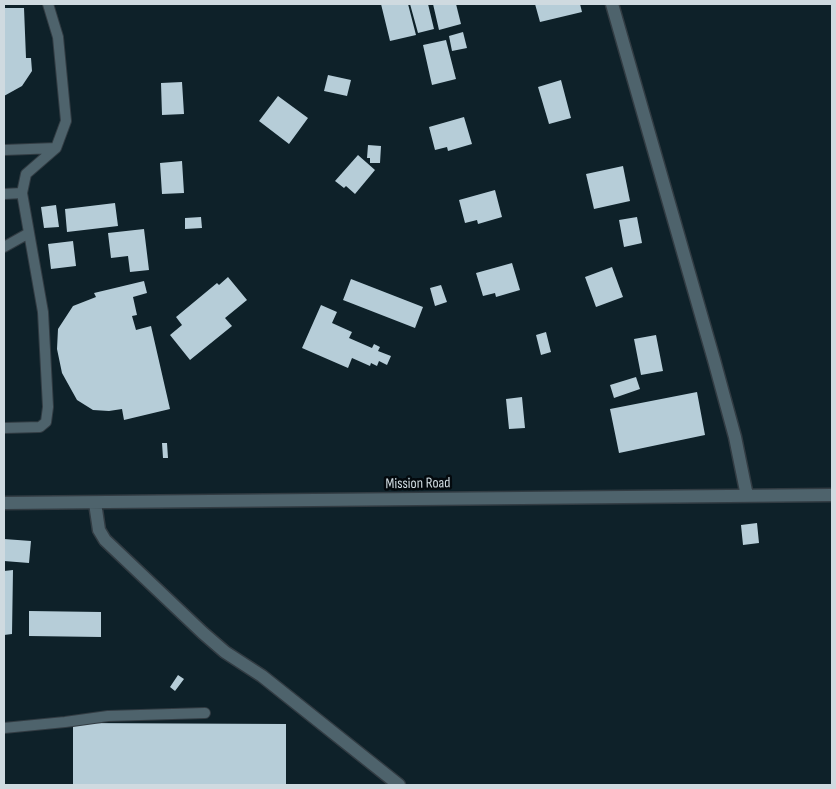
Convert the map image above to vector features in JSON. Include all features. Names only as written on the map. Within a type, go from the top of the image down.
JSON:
[{"type":"street","points":[[612,4],[714,360],[747,496]]},
{"type":"street","name":"Mission Road","points":[[4,504],[832,495]]},
{"type":"street","points":[[95,503],[99,530],[105,540],[203,633],[226,652],[262,676],[399,785]]},
{"type":"lane","points":[[4,428],[40,427],[46,422],[48,408],[43,312],[22,193],[26,174],[56,148],[66,121],[58,37],[48,4]]},
{"type":"lane","points":[[4,150],[56,148]]},
{"type":"lane","points":[[4,194],[22,193]]},
{"type":"lane","points":[[4,246],[29,232]]},
{"type":"lane","points":[[4,728],[108,716],[205,713]]},
{"type":"building","points":[[381,4],[408,4],[416,35],[390,41]]},
{"type":"building","points":[[410,4],[428,4],[434,29],[418,33]]},
{"type":"building","points":[[433,4],[456,4],[461,24],[439,30]]},
{"type":"building","points":[[535,4],[580,4],[582,12],[540,22]]},
{"type":"building","points":[[4,8],[24,8],[26,58],[31,58],[32,71],[22,86],[4,96]]},
{"type":"building","points":[[463,32],[467,48],[452,51],[449,36]]},
{"type":"building","points":[[446,40],[456,79],[432,85],[423,45]]},
{"type":"building","points":[[328,75],[351,80],[347,96],[324,91]]},
{"type":"building","points":[[561,80],[571,118],[549,124],[538,87]]},
{"type":"building","points":[[182,82],[184,114],[162,115],[161,83]]},
{"type":"building","points":[[278,96],[308,118],[289,144],[259,121]]},
{"type":"building","points":[[464,117],[472,144],[448,151],[447,147],[435,150],[429,127]]},
{"type":"building","points":[[368,145],[381,146],[380,163],[370,163],[370,158],[367,158]]},
{"type":"building","points":[[358,155],[375,170],[355,194],[346,186],[344,188],[335,181]]},
{"type":"building","points":[[182,161],[184,193],[162,194],[160,163]]},
{"type":"building","points":[[623,166],[630,201],[594,209],[586,174]]},
{"type":"building","points":[[495,190],[502,217],[478,224],[477,220],[465,223],[459,200]]},
{"type":"building","points":[[115,203],[118,226],[67,232],[65,209]]},
{"type":"building","points":[[56,205],[59,227],[44,228],[41,207]]},
{"type":"building","points":[[201,217],[202,228],[185,229],[185,218]]},
{"type":"building","points":[[637,217],[642,243],[624,247],[619,220]]},
{"type":"building","points":[[144,229],[149,270],[130,272],[128,256],[111,258],[108,233]]},
{"type":"building","points":[[73,241],[76,266],[51,269],[48,244]]},
{"type":"building","points":[[512,263],[520,290],[496,297],[495,293],[483,296],[476,273]]},
{"type":"building","points":[[612,267],[623,297],[596,307],[585,277]]},
{"type":"building","points":[[228,277],[247,300],[225,318],[232,326],[190,360],[170,335],[182,325],[176,317],[217,283],[219,285]]},
{"type":"building","points":[[351,279],[423,307],[415,328],[343,300]]},
{"type":"building","points":[[144,281],[147,293],[133,297],[137,315],[132,316],[136,330],[151,326],[170,409],[124,420],[122,409],[109,411],[93,410],[77,400],[62,373],[57,349],[58,329],[73,306],[96,297],[94,293]]},
{"type":"building","points":[[441,285],[447,302],[435,306],[430,288]]},
{"type":"building","points":[[321,305],[337,312],[332,323],[352,332],[349,338],[372,348],[374,344],[380,347],[378,351],[391,356],[387,365],[379,361],[377,366],[371,363],[370,366],[352,358],[348,368],[302,348]]},
{"type":"building","points":[[546,332],[551,352],[541,355],[536,335]]},
{"type":"building","points":[[656,335],[663,371],[641,375],[634,339]]},
{"type":"building","points":[[636,377],[640,389],[614,398],[610,385]]},
{"type":"building","points":[[697,392],[705,435],[619,453],[610,409]]},
{"type":"building","points":[[522,397],[525,428],[509,429],[506,399]]},
{"type":"building","points":[[162,443],[167,443],[168,458],[163,458]]},
{"type":"building","points":[[757,523],[759,543],[743,545],[741,525]]},
{"type":"building","points":[[4,539],[31,541],[29,563],[4,561]]},
{"type":"building","points":[[13,570],[12,634],[4,635],[4,571]]},
{"type":"building","points":[[29,611],[101,612],[101,637],[29,636]]},
{"type":"building","points":[[178,675],[184,679],[175,691],[170,687]]},
{"type":"building","points":[[73,723],[286,724],[286,785],[73,785]]}]
